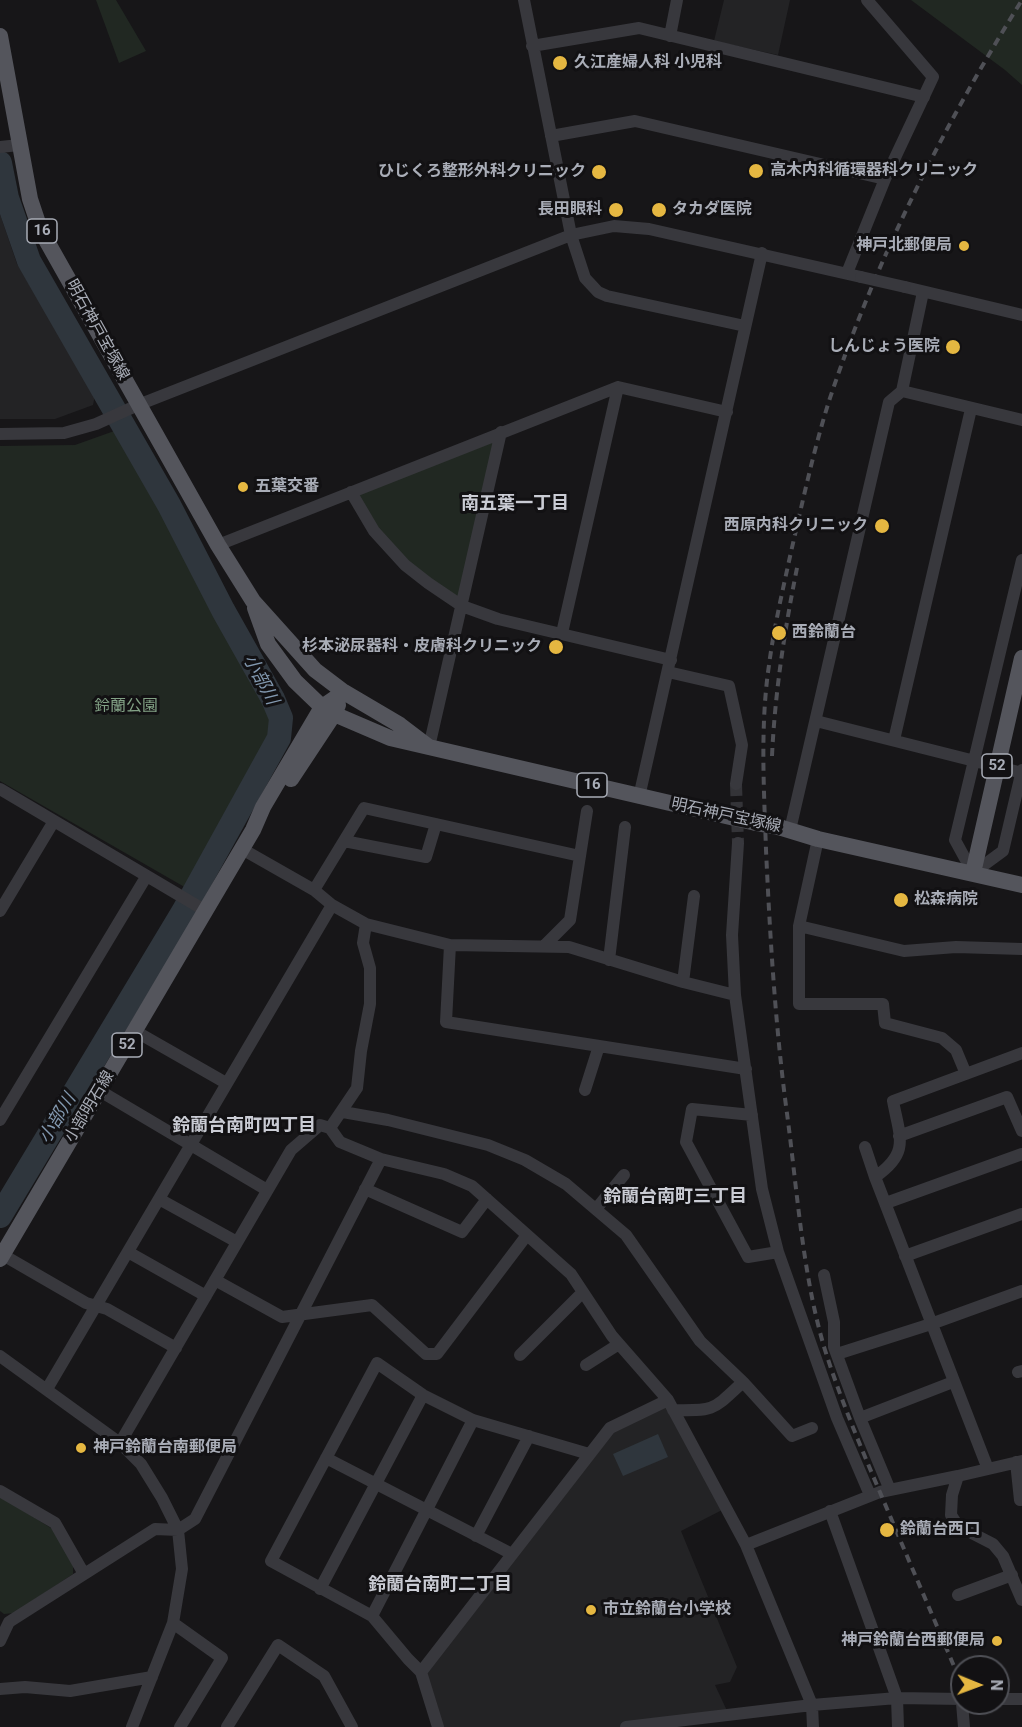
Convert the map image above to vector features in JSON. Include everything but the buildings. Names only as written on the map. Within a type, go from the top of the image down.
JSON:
[{"type":"main road","name":"明石神戸宝塚線","points":[[0,36],[9,146],[40,229],[134,407],[253,601],[315,670],[344,692],[400,724],[429,747]]},
{"type":"main road","name":"明石神戸宝塚線","points":[[253,601],[268,644],[295,681],[328,710],[390,738],[1022,885]]},
{"type":"main road","name":"52","points":[[973,873],[1022,658]]},
{"type":"main road","name":"小部明石線","points":[[1,1257],[135,1031],[202,909],[242,849],[263,807],[328,710],[344,692]]},
{"type":"street","points":[[524,0],[571,235],[585,278],[598,292],[619,299],[745,326]]},
{"type":"street","points":[[670,36],[677,0]]},
{"type":"street","points":[[847,273],[885,179],[933,77],[867,0]]},
{"type":"street","points":[[532,46],[639,28],[924,96]]},
{"type":"street","points":[[551,136],[635,121],[885,179]]},
{"type":"street","points":[[0,434],[64,433],[96,424],[571,235],[614,226],[632,226],[762,253],[1022,315]]},
{"type":"street","points":[[639,797],[762,253]]},
{"type":"street","points":[[786,829],[816,721],[889,402],[902,391],[923,292]]},
{"type":"street","points":[[218,545],[618,387],[727,412]]},
{"type":"street","points":[[562,633],[618,387]]},
{"type":"street","points":[[902,391],[1022,420]]},
{"type":"street","points":[[894,740],[971,409]]},
{"type":"street","points":[[429,747],[501,432]]},
{"type":"street","points":[[351,492],[374,531],[405,565],[462,606],[498,619],[562,633],[729,686],[742,745],[736,784]]},
{"type":"street","points":[[816,721],[894,740],[974,761],[997,767],[1022,772],[1003,850],[973,873],[955,840],[974,761],[1022,560]]},
{"type":"street","points":[[0,789],[202,909]]},
{"type":"street","points":[[314,890],[364,808],[580,856]]},
{"type":"street","points":[[544,946],[570,920],[586,811]]},
{"type":"street","points":[[0,911],[54,821]]},
{"type":"street","points":[[344,840],[426,857],[436,824]]},
{"type":"street","points":[[609,960],[625,827]]},
{"type":"street","points":[[818,839],[799,926],[799,1004],[882,1004],[885,1023],[942,1038],[956,1050],[966,1074]]},
{"type":"street","points":[[738,843],[732,935],[735,995],[762,1189],[778,1252],[837,1418],[870,1495]]},
{"type":"street","points":[[242,849],[314,890],[332,905],[366,924],[450,945],[569,947],[682,982],[735,995]]},
{"type":"street","points":[[0,1120],[146,877]]},
{"type":"street","points":[[682,982],[694,896]]},
{"type":"street","points":[[47,1389],[332,905]]},
{"type":"street","points":[[330,1128],[343,1112],[357,1088],[370,1004],[370,968],[363,943],[366,924]]},
{"type":"street","points":[[799,926],[904,951],[956,947],[1022,949]]},
{"type":"street","points":[[450,945],[446,1022],[746,1069]]},
{"type":"street","points":[[135,1031],[226,1083]]},
{"type":"street","points":[[585,1090],[599,1046]]},
{"type":"street","points":[[874,1177],[890,1167],[899,1153],[899,1136],[892,1101],[1022,1053]]},
{"type":"street","points":[[100,1091],[267,1190]]},
{"type":"street","points":[[899,1136],[1007,1097],[1022,1131]]},
{"type":"street","points":[[752,1115],[692,1109],[686,1142],[748,1257],[778,1252]]},
{"type":"street","points":[[343,1112],[388,1120],[488,1145],[525,1160],[566,1184],[626,1235],[700,1341],[743,1382],[792,1436],[812,1428]]},
{"type":"street","points":[[120,1443],[291,1150],[320,1125],[330,1128],[340,1142],[381,1159],[444,1174],[472,1186],[571,1274],[619,1344],[671,1405],[746,1545],[812,1705],[813,1727]]},
{"type":"street","points":[[865,1147],[874,1177],[988,1469]]},
{"type":"street","points":[[886,1203],[1022,1154]]},
{"type":"street","points":[[0,1641],[5,1620],[155,1529],[178,1530],[195,1519],[298,1315],[381,1159]]},
{"type":"street","points":[[596,1209],[624,1175]]},
{"type":"street","points":[[365,1189],[462,1232],[487,1199]]},
{"type":"street","points":[[159,1199],[237,1242]]},
{"type":"street","points":[[905,1256],[1022,1214]]},
{"type":"street","points":[[215,1280],[282,1317],[372,1305],[426,1354],[437,1354],[527,1235]]},
{"type":"street","points":[[128,1252],[206,1296]]},
{"type":"street","points":[[1,1257],[86,1303],[107,1309],[176,1348]]},
{"type":"street","points":[[824,1275],[834,1322],[834,1347],[890,1490]]},
{"type":"street","points":[[837,1354],[931,1324],[1022,1291]]},
{"type":"street","points":[[520,1355],[583,1292]]},
{"type":"street","points":[[586,1365],[619,1344]]},
{"type":"street","points":[[0,1356],[120,1443],[141,1464],[178,1530],[182,1569],[173,1623],[132,1727]]},
{"type":"street","points":[[438,1727],[421,1672],[372,1616],[271,1561],[376,1363],[423,1395],[473,1420],[588,1454]]},
{"type":"street","points":[[421,1672],[610,1428],[671,1405],[706,1411],[717,1406],[743,1382]]},
{"type":"street","points":[[860,1418],[953,1382]]},
{"type":"street","points":[[320,1589],[423,1395]]},
{"type":"street","points":[[372,1616],[473,1420]]},
{"type":"street","points":[[476,1536],[529,1436]]},
{"type":"street","points":[[326,1458],[512,1554]]},
{"type":"street","points":[[746,1545],[870,1495],[1019,1462],[1020,1500],[1022,1499]]},
{"type":"street","points":[[958,1476],[952,1495],[951,1515],[958,1526],[993,1544],[1003,1556],[1022,1600]]},
{"type":"street","points":[[0,1491],[55,1523],[84,1574]]},
{"type":"street","points":[[830,1511],[897,1698],[898,1727]]},
{"type":"street","points":[[958,1595],[1012,1575]]},
{"type":"street","points":[[173,1623],[222,1658],[180,1727]]},
{"type":"street","points":[[227,1727],[278,1645],[324,1676],[352,1727]]},
{"type":"street","points":[[0,1689],[25,1687],[70,1691],[152,1677]]},
{"type":"street","points":[[626,1727],[671,1724],[812,1705],[897,1698],[950,1700]]},
{"type":"shaded area","points":[[724,0],[790,0],[778,55],[714,41]]},
{"type":"shaded area","points":[[0,214],[17,264],[95,395],[93,405],[55,419],[0,419]]},
{"type":"shaded area","name":"市立鈴蘭台小学校","points":[[668,1400],[726,1508],[681,1531],[737,1667],[730,1682],[715,1685],[729,1715],[626,1727],[438,1727],[421,1672],[610,1428]]},
{"type":"shaded area","points":[[658,1434],[668,1457],[623,1476],[613,1454]]},
{"type":"green space","points":[[96,0],[116,0],[146,51],[119,63]]},
{"type":"green space","points":[[911,0],[1022,0],[1022,85],[1005,70]]},
{"type":"green space","name":"鈴蘭公園","points":[[117,430],[164,508],[219,617],[268,701],[275,719],[272,738],[188,889],[0,781],[0,446],[75,445]]},
{"type":"green space","points":[[501,432],[462,606],[405,565],[351,492]]},
{"type":"green space","points":[[0,1496],[54,1530],[73,1565],[73,1574],[14,1613],[4,1614],[0,1611]]},
{"type":"waterway","name":"小部川","points":[[0,163],[7,198],[29,261],[169,505],[281,718],[279,738],[183,912],[0,1216]]},
{"type":"tunnel","points":[[736,784],[738,843]]},
{"type":"railway","points":[[950,1657],[849,1416],[832,1372],[817,1321],[805,1260],[776,1010],[766,850],[764,734],[766,688],[776,622],[809,474],[830,398],[869,294],[914,193],[966,95],[1022,0]]},
{"type":"railway","points":[[772,756],[781,659],[798,563]]},
{"type":"place","name":"久江産婦人科 小児科","points":[[560,63]]},
{"type":"place","name":"高木内科循環器科クリニック","points":[[756,171]]},
{"type":"place","name":"ひじくろ整形外科クリニック","points":[[599,172]]},
{"type":"place","name":"長田眼科","points":[[616,210]]},
{"type":"place","name":"タカダ医院","points":[[659,210]]},
{"type":"place","name":"神戸北郵便局","points":[[964,246]]},
{"type":"place","name":"しんじょう医院","points":[[953,347]]},
{"type":"place","name":"五葉交番","points":[[243,487]]},
{"type":"place","name":"西原内科クリニック","points":[[882,526]]},
{"type":"place","name":"西鈴蘭台","points":[[779,633]]},
{"type":"place","name":"杉本泌尿器科・皮膚科クリニック","points":[[556,647]]},
{"type":"place","name":"松森病院","points":[[901,900]]},
{"type":"place","name":"神戸鈴蘭台南郵便局","points":[[81,1448]]},
{"type":"place","name":"鈴蘭台西口","points":[[887,1530]]},
{"type":"place","name":"市立鈴蘭台小学校","points":[[591,1610]]},
{"type":"place","name":"神戸鈴蘭台西郵便局","points":[[997,1641]]},
{"type":"district","name":"南五葉一丁目","points":[[515,504]]},
{"type":"district","name":"鈴蘭台南町四丁目","points":[[244,1126]]},
{"type":"district","name":"鈴蘭台南町三丁目","points":[[675,1197]]},
{"type":"district","name":"鈴蘭台南町二丁目","points":[[440,1585]]}]
